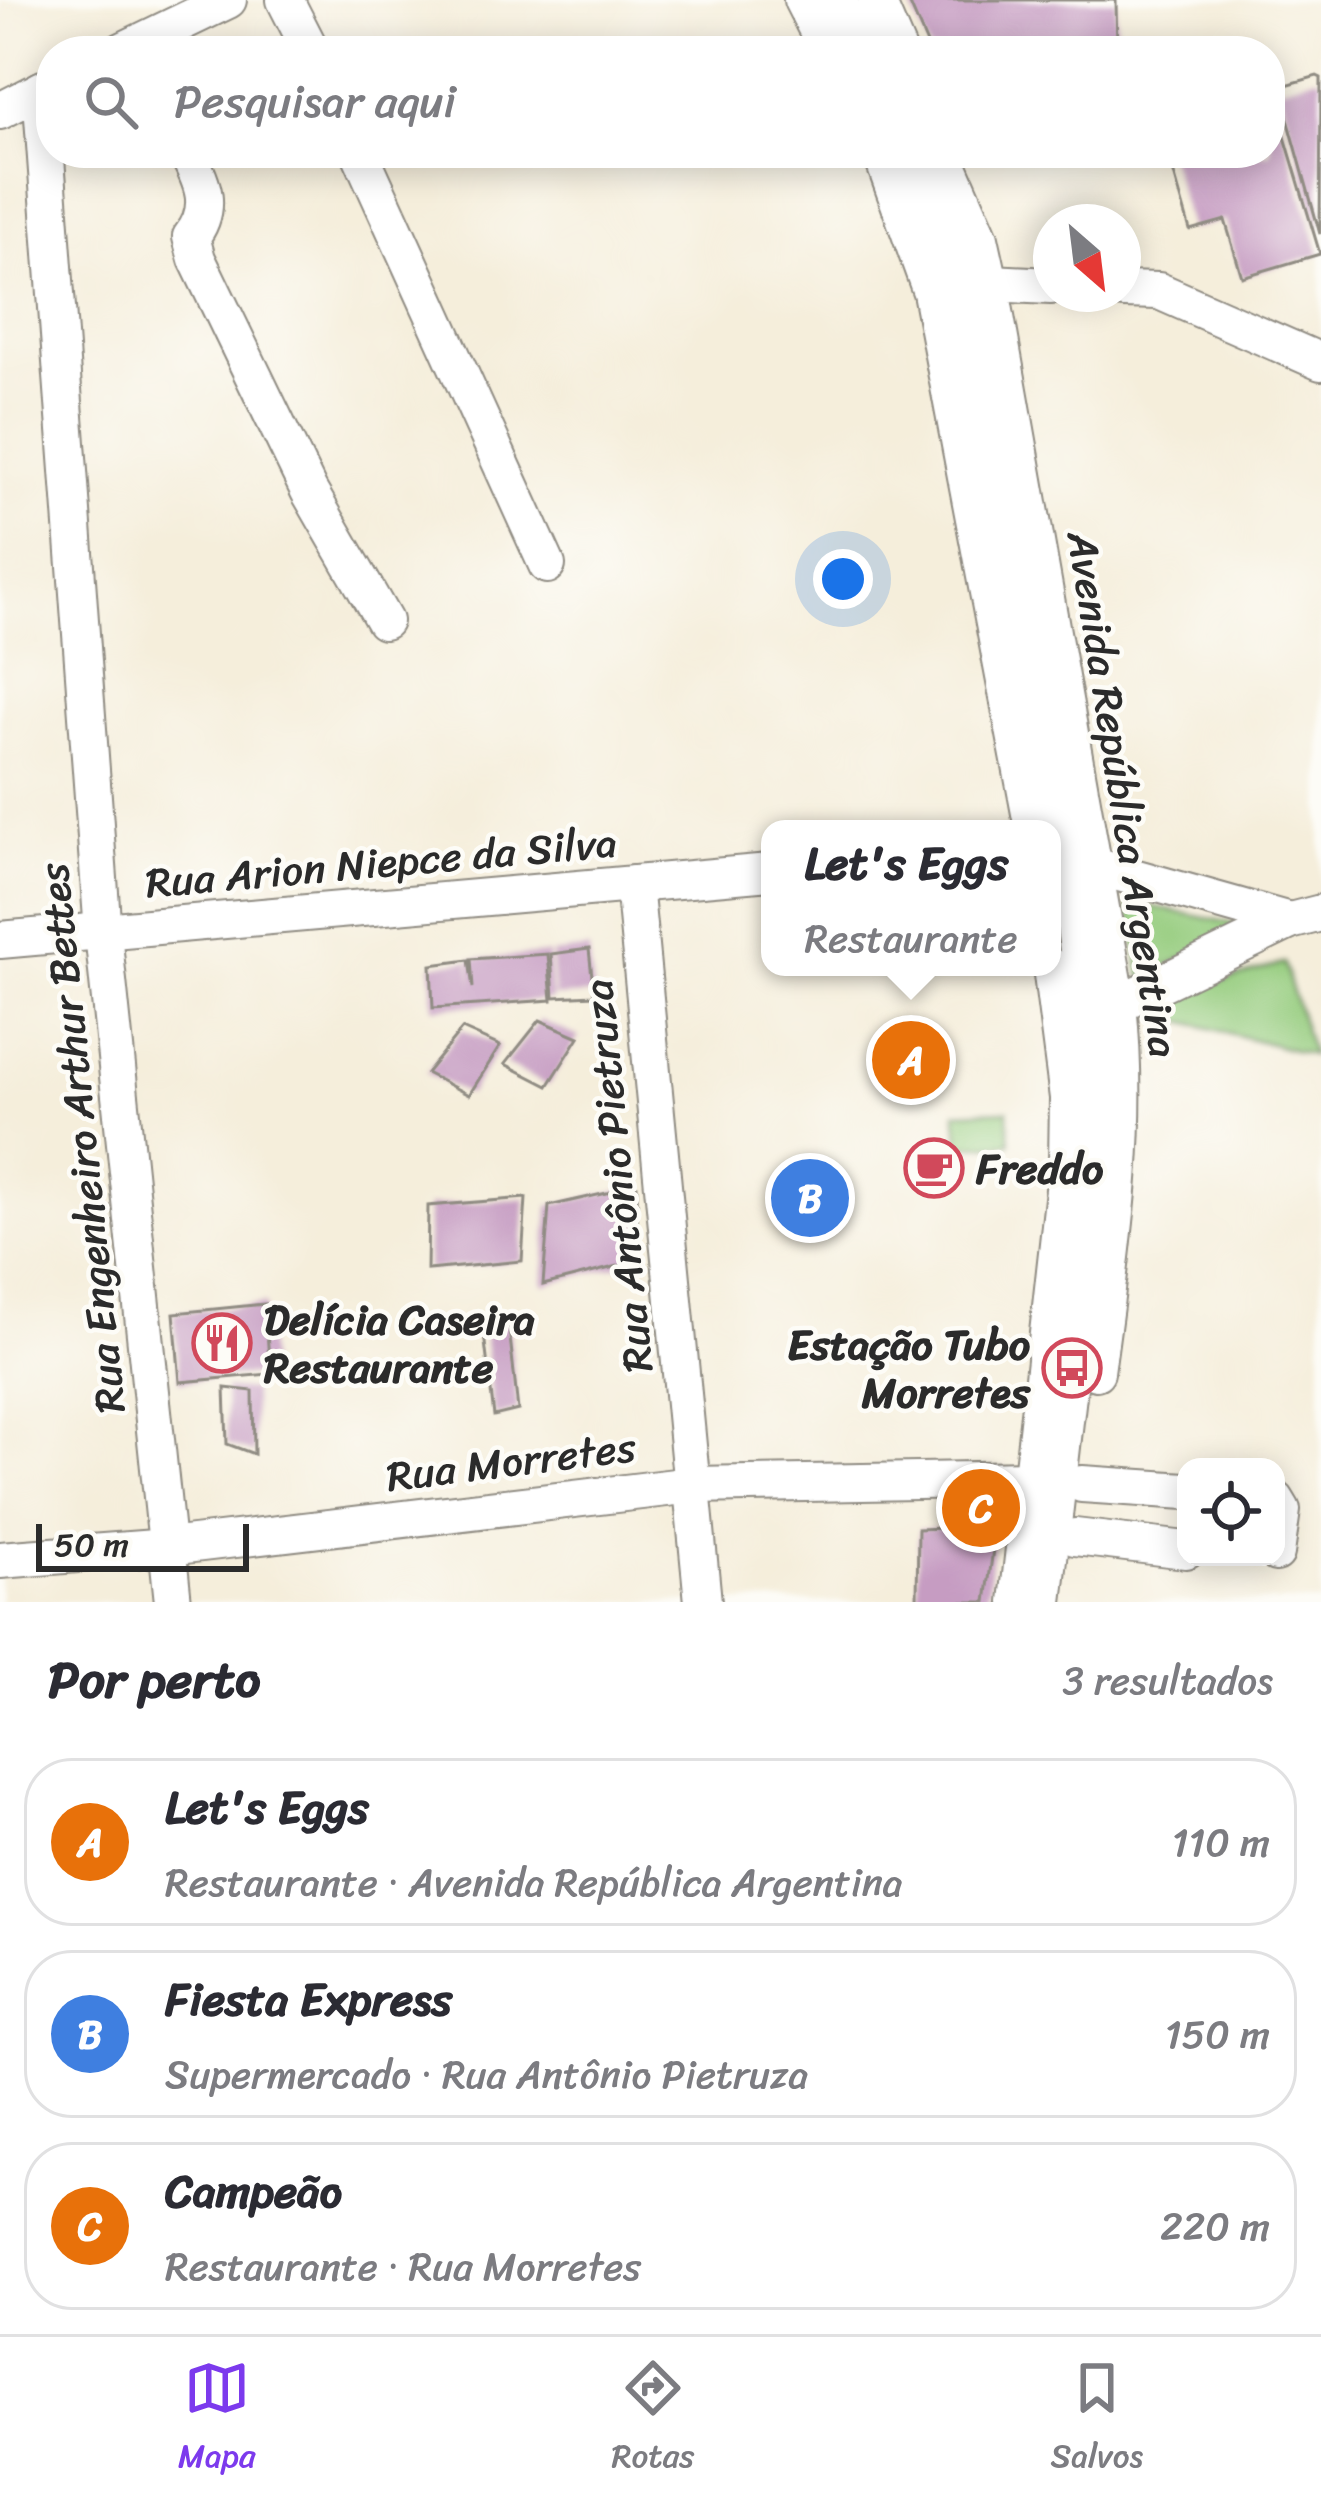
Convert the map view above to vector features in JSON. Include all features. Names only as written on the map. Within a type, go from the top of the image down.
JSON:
[{"type":"street","points":[[156,36],[227,0]]},
{"type":"street","points":[[285,0],[303,36]]},
{"type":"street","points":[[802,0],[820,36]]},
{"type":"street","points":[[838,0],[855,36]]},
{"type":"street","points":[[876,0],[892,36]]},
{"type":"street","points":[[0,110],[36,93]]},
{"type":"street","name":"Rua Engenheiro Arthur Bettes","points":[[51,168],[103,932],[173,1602]]},
{"type":"street","points":[[193,168],[206,201],[204,220],[191,237],[197,259],[309,491],[384,621]]},
{"type":"street","points":[[367,168],[548,565]]},
{"type":"street","points":[[886,168],[931,292],[1031,820]]},
{"type":"street","points":[[915,168],[949,244],[1071,859],[1096,1089],[1095,1162],[1044,1602]]},
{"type":"street","name":"Avenida República Argentina","points":[[950,168],[980,238],[990,283],[1071,859],[1118,1004],[1126,1086],[1124,1160],[1066,1602]]},
{"type":"street","points":[[990,283],[1033,285]]},
{"type":"street","points":[[1141,290],[1159,291],[1321,362]]},
{"type":"street","points":[[1071,859],[1305,917]]},
{"type":"street","name":"Rua Arion Niepce da Silva","points":[[0,940],[761,873]]},
{"type":"street","name":"Rua Antônio Pietruza","points":[[634,884],[704,1602]]},
{"type":"street","points":[[1118,1004],[1305,917]]},
{"type":"street","points":[[1018,1602],[1067,1163],[1068,1098],[1053,976]]},
{"type":"street","name":"Rua Morretes","points":[[0,1560],[168,1547],[692,1486],[1034,1479]]},
{"type":"street","points":[[1082,1484],[1177,1490]]},
{"type":"street","points":[[1075,1537],[1177,1549]]},
{"type":"green space","points":[[1127,902],[1252,927],[1141,977]]},
{"type":"green space","points":[[1284,963],[1312,1055],[1159,1015],[1164,998]]},
{"type":"green space","points":[[1008,1110],[1010,1143],[960,1146],[956,1112]]},
{"type":"building","points":[[908,0],[1116,0],[1117,36],[924,36]]},
{"type":"building","points":[[1321,78],[1320,234],[1285,109],[1285,85]]},
{"type":"building","points":[[1285,137],[1320,254],[1242,277],[1225,220],[1190,230],[1172,168],[1285,168]]},
{"type":"building","points":[[589,949],[594,995],[554,997],[551,954]]},
{"type":"building","points":[[548,954],[552,1000],[433,1008],[431,965],[469,960],[473,988],[471,959]]},
{"type":"building","points":[[540,1020],[579,1037],[548,1086],[505,1064]]},
{"type":"building","points":[[462,1029],[500,1046],[469,1095],[426,1073]]},
{"type":"building","points":[[637,1186],[638,1261],[543,1285],[549,1206]]},
{"type":"building","points":[[526,1198],[522,1261],[427,1270],[428,1206]]},
{"type":"building","name":"Delícia Caseira Restaurante","points":[[265,1304],[270,1374],[180,1382],[174,1313]]},
{"type":"building","points":[[508,1319],[518,1410],[494,1416],[483,1326]]},
{"type":"building","points":[[225,1388],[253,1391],[254,1454],[227,1444]]},
{"type":"building","points":[[996,1526],[986,1602],[917,1602],[918,1529]]},
{"type":"place","name":"Let's Eggs","points":[[911,1060]]},
{"type":"place","name":"Freddo","points":[[934,1168]]},
{"type":"place","name":"Fiesta Express","points":[[810,1198]]},
{"type":"place","name":"Delícia Caseira Restaurante","points":[[222,1343]]},
{"type":"place","name":"Estação Tubo Morretes","points":[[1072,1368]]},
{"type":"place","name":"Campeão","points":[[981,1508]]}]
